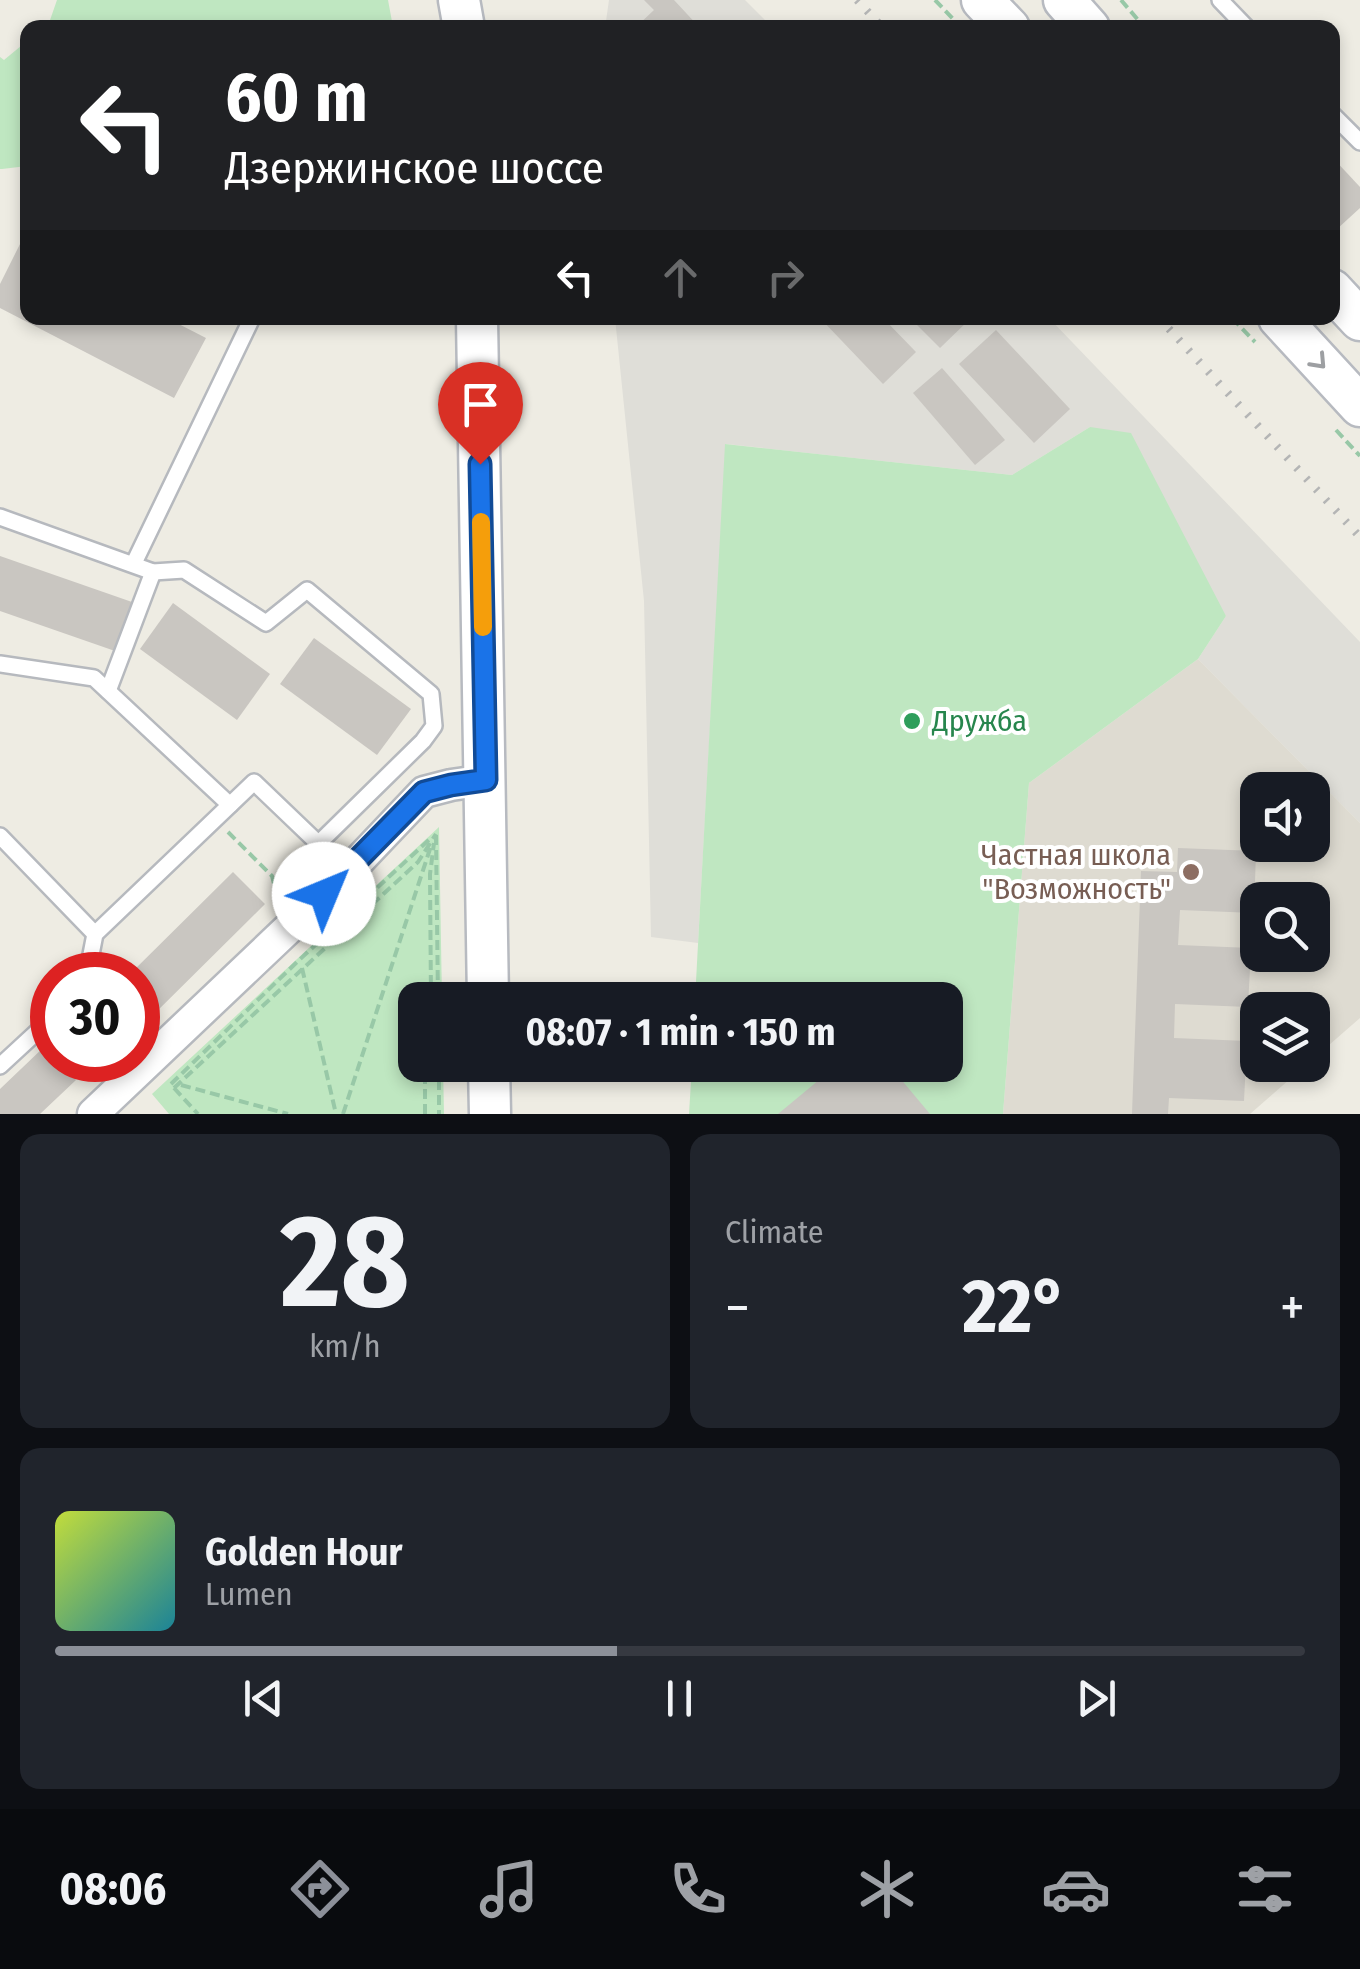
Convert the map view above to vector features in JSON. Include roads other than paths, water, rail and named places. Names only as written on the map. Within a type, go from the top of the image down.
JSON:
[{"type":"main road","points":[[982,0],[1001,20]]},
{"type":"main road","points":[[1064,0],[1082,20]]},
{"type":"main road","points":[[1340,299],[1360,320]]},
{"type":"main road","points":[[477,325],[488,982]]},
{"type":"main road","points":[[1285,325],[1360,406]]},
{"type":"main road","points":[[489,1082],[490,1114]]},
{"type":"street","points":[[93,1114],[348,872],[424,792],[486,780]]},
{"type":"lane","points":[[1220,0],[1239,20]]},
{"type":"lane","points":[[1340,122],[1360,142]]},
{"type":"lane","points":[[134,564],[249,325]]},
{"type":"lane","points":[[0,518],[153,572],[184,570],[266,623],[307,590],[431,694],[434,726],[423,742],[318,844]]},
{"type":"lane","points":[[108,692],[153,572]]},
{"type":"lane","points":[[0,664],[94,678],[230,805]]},
{"type":"lane","points":[[91,952],[95,934],[254,782],[348,872]]},
{"type":"lane","points":[[0,836],[95,934]]},
{"type":"lane","points":[[0,1066],[30,1038]]},
{"type":"railway","points":[[857,0],[876,20]]},
{"type":"railway","points":[[1165,325],[1360,537]]},
{"type":"place","name":"Дружба","points":[[912,721]]},
{"type":"place","name":"Частная школа \"Возможность\"","points":[[1191,872]]}]
